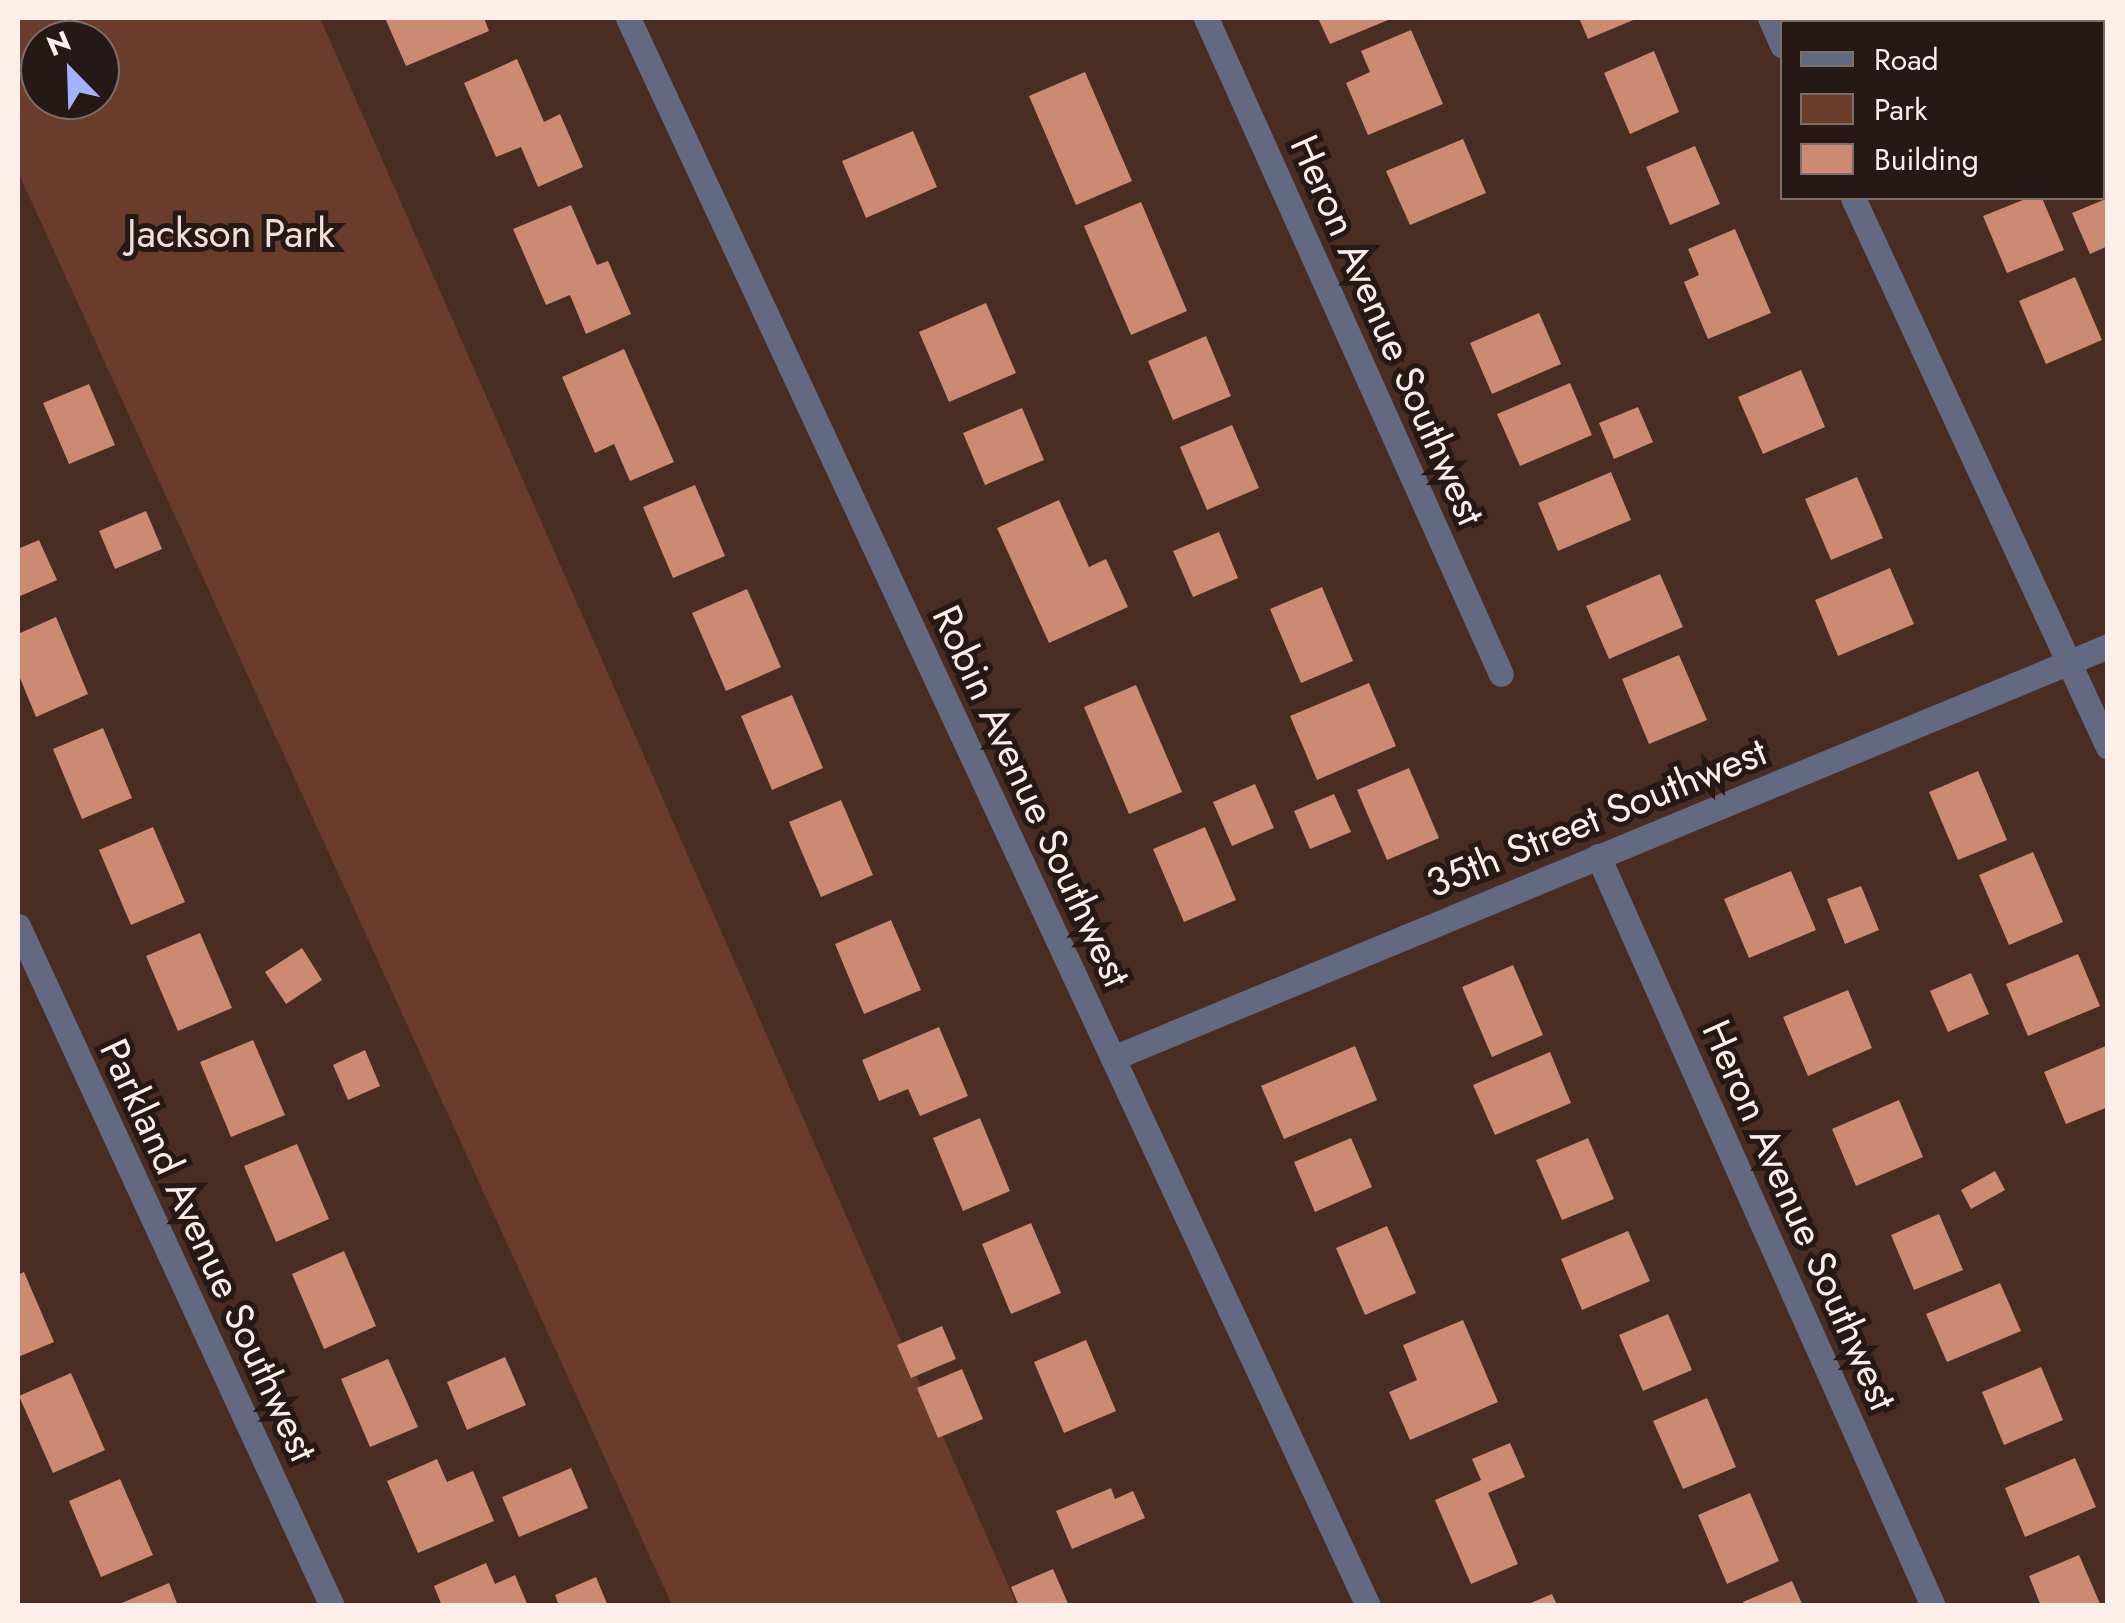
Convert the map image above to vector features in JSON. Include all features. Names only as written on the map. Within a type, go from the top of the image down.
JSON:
[{"type":"street","name":"Robin Avenue Southwest","points":[[628,18],[1368,1606]]},
{"type":"street","name":"Heron Avenue Southwest","points":[[1206,18],[1501,674]]},
{"type":"street","points":[[1770,18],[1780,41]]},
{"type":"street","points":[[1854,200],[2108,747]]},
{"type":"street","name":"35th Street Southwest","points":[[1113,1058],[2108,646]]},
{"type":"street","name":"Heron Avenue Southwest","points":[[1598,856],[1932,1606]]},
{"type":"street","name":"Parkland Avenue Southwest","points":[[18,926],[332,1606]]},
{"type":"green space","name":"Jackson Park","points":[[18,18],[320,18],[1017,1605],[672,1605],[18,172]]},
{"type":"building","points":[[385,18],[484,18],[489,31],[406,66]]},
{"type":"building","points":[[1318,18],[1393,18],[1330,44]]},
{"type":"building","points":[[1579,18],[1638,18],[1588,39]]},
{"type":"building","points":[[1411,30],[1443,104],[1368,135],[1346,83],[1370,72],[1361,51]]},
{"type":"building","points":[[1654,51],[1679,112],[1630,134],[1604,73]]},
{"type":"building","points":[[517,59],[544,122],[560,114],[583,167],[538,187],[521,147],[496,157],[464,83]]},
{"type":"building","points":[[1085,72],[1132,181],[1076,205],[1029,96]]},
{"type":"building","points":[[913,131],[937,187],[866,218],[842,161]]},
{"type":"building","points":[[1463,139],[1486,193],[1410,225],[1386,171]]},
{"type":"building","points":[[1695,146],[1720,204],[1670,225],[1646,167]]},
{"type":"building","points":[[2108,198],[2108,246],[2090,254],[2072,213]]},
{"type":"building","points":[[2023,200],[2043,200],[2064,250],[2007,273],[1983,216]]},
{"type":"building","points":[[1141,202],[1187,311],[1131,335],[1084,226]]},
{"type":"building","points":[[571,205],[597,265],[608,261],[631,314],[586,334],[570,295],[546,305],[513,229]]},
{"type":"building","points":[[1735,229],[1771,313],[1708,339],[1684,282],[1699,275],[1688,249]]},
{"type":"building","points":[[2075,277],[2102,340],[2046,364],[2019,301]]},
{"type":"building","points":[[986,303],[1016,373],[949,402],[919,332]]},
{"type":"building","points":[[1539,313],[1561,364],[1492,394],[1470,343]]},
{"type":"building","points":[[1206,336],[1231,396],[1173,420],[1148,361]]},
{"type":"building","points":[[624,349],[674,462],[630,481],[614,444],[595,453],[562,377]]},
{"type":"building","points":[[1801,370],[1825,427],[1763,454],[1738,397]]},
{"type":"building","points":[[1570,383],[1592,435],[1520,466],[1497,414]]},
{"type":"building","points":[[89,384],[115,445],[69,464],[43,403]]},
{"type":"building","points":[[1638,407],[1653,442],[1614,459],[1599,423]]},
{"type":"building","points":[[1022,408],[1044,460],[985,485],[963,433]]},
{"type":"building","points":[[1232,425],[1259,488],[1207,510],[1180,447]]},
{"type":"building","points":[[1611,472],[1631,520],[1558,551],[1538,503]]},
{"type":"building","points":[[1857,477],[1883,538],[1831,560],[1805,499]]},
{"type":"building","points":[[695,485],[725,556],[673,578],[643,507]]},
{"type":"building","points":[[1059,500],[1089,567],[1106,559],[1128,607],[1049,643],[997,528]]},
{"type":"building","points":[[146,511],[162,549],[115,569],[99,531]]},
{"type":"building","points":[[1219,532],[1238,578],[1193,597],[1173,551]]},
{"type":"building","points":[[39,540],[57,580],[18,597],[18,542],[20,548]]},
{"type":"building","points":[[1890,568],[1914,624],[1838,656],[1815,600]]},
{"type":"building","points":[[1660,574],[1683,627],[1609,659],[1586,606]]},
{"type":"building","points":[[1322,587],[1353,661],[1301,683],[1270,609]]},
{"type":"building","points":[[747,589],[781,667],[726,691],[692,613]]},
{"type":"building","points":[[56,617],[88,694],[36,717],[18,673],[18,634]]},
{"type":"building","points":[[1679,655],[1707,720],[1649,744],[1622,679]]},
{"type":"building","points":[[1369,683],[1396,746],[1317,780],[1290,716]]},
{"type":"building","points":[[1136,685],[1182,792],[1129,814],[1084,707]]},
{"type":"building","points":[[792,695],[823,768],[772,790],[741,716]]},
{"type":"building","points":[[103,728],[132,798],[82,819],[53,749]]},
{"type":"building","points":[[1409,768],[1439,838],[1387,860],[1357,790]]},
{"type":"building","points":[[1978,771],[2007,840],[1958,860],[1929,792]]},
{"type":"building","points":[[1255,784],[1274,828],[1232,846],[1213,802]]},
{"type":"building","points":[[1334,794],[1351,832],[1310,849],[1294,811]]},
{"type":"building","points":[[841,800],[873,875],[821,897],[789,822]]},
{"type":"building","points":[[153,827],[185,902],[131,925],[99,850]]},
{"type":"building","points":[[1205,827],[1236,900],[1184,922],[1153,849]]},
{"type":"building","points":[[2033,852],[2063,922],[2009,945],[1979,875]]},
{"type":"building","points":[[1791,871],[1816,930],[1749,958],[1724,899]]},
{"type":"building","points":[[1861,886],[1879,930],[1845,944],[1827,899]]},
{"type":"building","points":[[891,920],[921,990],[864,1014],[835,944]]},
{"type":"building","points":[[200,933],[232,1008],[178,1031],[146,956]]},
{"type":"building","points":[[302,948],[322,980],[286,1004],[265,972]]},
{"type":"building","points":[[2078,954],[2100,1006],[2028,1036],[2006,984]]},
{"type":"building","points":[[1513,965],[1543,1035],[1492,1057],[1462,987]]},
{"type":"building","points":[[1971,973],[1989,1014],[1948,1032],[1930,991]]},
{"type":"building","points":[[1848,990],[1872,1048],[1808,1076],[1783,1017]]},
{"type":"building","points":[[939,1027],[968,1096],[920,1116],[908,1089],[879,1101],[862,1060]]},
{"type":"building","points":[[253,1040],[285,1115],[231,1137],[200,1062]]},
{"type":"building","points":[[2108,1045],[2108,1107],[2066,1124],[2044,1072]]},
{"type":"building","points":[[1355,1046],[1377,1100],[1284,1139],[1261,1086]]},
{"type":"building","points":[[365,1050],[380,1086],[348,1100],[333,1065]]},
{"type":"building","points":[[1550,1052],[1571,1103],[1495,1135],[1473,1085]]},
{"type":"building","points":[[1899,1100],[1923,1157],[1856,1186],[1832,1129]]},
{"type":"building","points":[[980,1118],[1010,1191],[963,1211],[933,1138]]},
{"type":"building","points":[[1351,1138],[1372,1187],[1315,1212],[1294,1162]]},
{"type":"building","points":[[1588,1138],[1614,1199],[1562,1220],[1536,1160]]},
{"type":"building","points":[[297,1144],[329,1219],[276,1242],[244,1166]]},
{"type":"building","points":[[1995,1171],[2005,1190],[1971,1209],[1961,1190]]},
{"type":"building","points":[[1939,1214],[1963,1270],[1914,1290],[1891,1235]]},
{"type":"building","points":[[1031,1223],[1061,1293],[1011,1314],[982,1244]]},
{"type":"building","points":[[1387,1226],[1416,1293],[1365,1315],[1336,1248]]},
{"type":"building","points":[[1628,1231],[1650,1281],[1582,1310],[1561,1259]]},
{"type":"building","points":[[344,1251],[376,1326],[324,1349],[292,1274]]},
{"type":"building","points":[[24,1272],[54,1342],[18,1357],[18,1275]]},
{"type":"building","points":[[2000,1283],[2021,1331],[1947,1362],[1926,1314]]},
{"type":"building","points":[[1668,1314],[1692,1370],[1643,1391],[1619,1335]]},
{"type":"building","points":[[1463,1320],[1498,1402],[1410,1440],[1389,1392],[1417,1380],[1403,1345]]},
{"type":"building","points":[[942,1326],[956,1359],[911,1378],[897,1345]]},
{"type":"building","points":[[1086,1340],[1116,1411],[1064,1433],[1034,1362]]},
{"type":"building","points":[[505,1357],[526,1405],[467,1430],[447,1382]]},
{"type":"building","points":[[388,1359],[418,1427],[370,1447],[341,1379]]},
{"type":"building","points":[[2041,1367],[2063,1420],[2004,1445],[1982,1392]]},
{"type":"building","points":[[962,1369],[983,1419],[938,1438],[917,1388]]},
{"type":"building","points":[[71,1373],[105,1450],[53,1473],[19,1396]]},
{"type":"building","points":[[1707,1398],[1736,1467],[1683,1489],[1653,1421]]},
{"type":"building","points":[[1510,1443],[1525,1477],[1488,1493],[1518,1564],[1471,1584],[1435,1500],[1481,1480],[1472,1459]]},
{"type":"building","points":[[2075,1458],[2096,1507],[2025,1537],[2005,1488]]},
{"type":"building","points":[[437,1459],[447,1482],[473,1471],[494,1521],[418,1553],[387,1481]]},
{"type":"building","points":[[571,1468],[588,1508],[519,1537],[502,1497]]},
{"type":"building","points":[[120,1479],[153,1555],[101,1577],[69,1501]]},
{"type":"building","points":[[1111,1488],[1115,1499],[1133,1491],[1145,1518],[1072,1549],[1056,1511]]},
{"type":"building","points":[[1750,1493],[1779,1561],[1727,1584],[1698,1515]]},
{"type":"building","points":[[2079,1555],[2101,1606],[2041,1606],[2029,1576]]},
{"type":"building","points":[[486,1563],[495,1584],[515,1575],[528,1606],[442,1606],[434,1586]]},
{"type":"building","points":[[1053,1569],[1069,1606],[1019,1606],[1011,1587]]},
{"type":"building","points":[[596,1577],[608,1606],[559,1606],[555,1595]]},
{"type":"building","points":[[1792,1581],[1803,1606],[1744,1606],[1743,1602]]},
{"type":"building","points":[[169,1583],[178,1606],[117,1606],[117,1605]]},
{"type":"building","points":[[1552,1594],[1557,1605],[1526,1605]]}]
